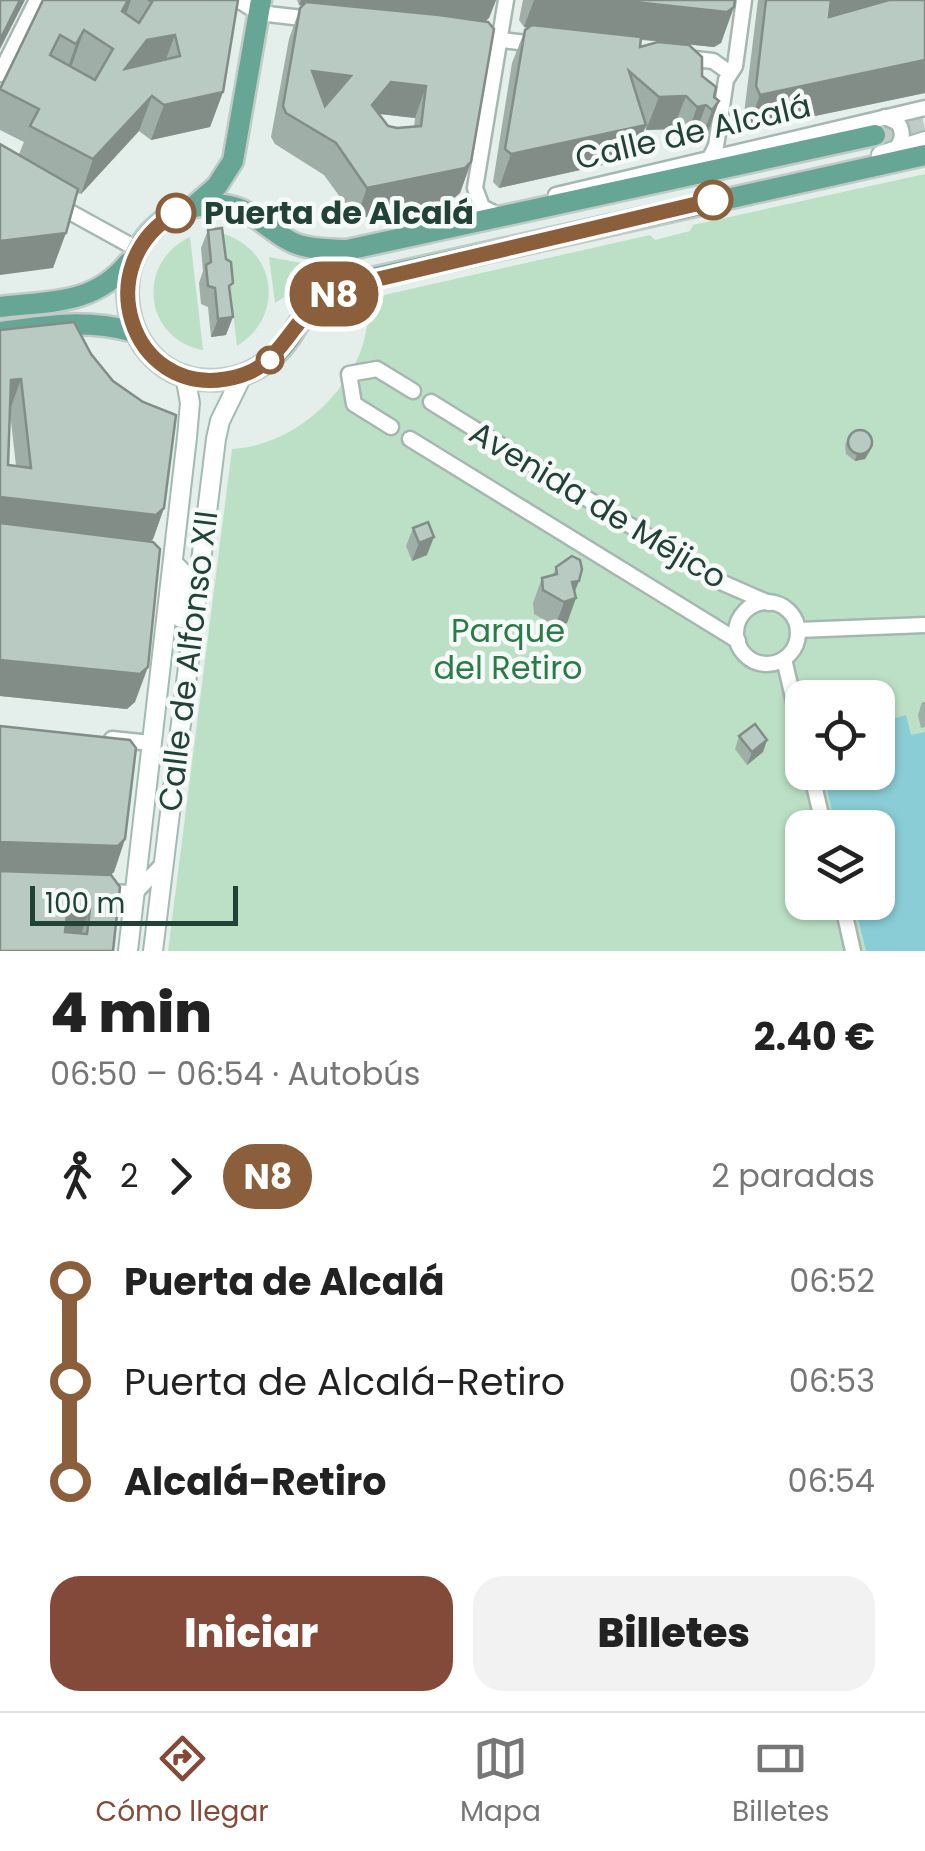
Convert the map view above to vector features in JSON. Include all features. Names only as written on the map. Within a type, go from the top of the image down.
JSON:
[{"type":"main road","points":[[0,307],[88,295],[116,278],[161,222],[192,208],[216,186],[232,160],[260,6]]},
{"type":"main road","name":"Calle de Alcalá","points":[[192,208],[219,204],[248,211],[286,239],[319,248],[347,250],[879,126]]},
{"type":"main road","name":"Calle de Alcalá","points":[[688,206],[722,190],[891,153],[925,141]]},
{"type":"main road","name":"Calle de Alcalá","points":[[242,376],[264,365],[280,350],[300,320],[335,293],[372,278],[688,206],[925,158]]},
{"type":"main road","points":[[135,253],[126,288],[135,332],[158,360],[185,375],[220,380],[242,376]]},
{"type":"main road","points":[[0,332],[68,322],[101,323],[135,332]]},
{"type":"main road","name":"Calle de Alfonso XII","points":[[128,951],[164,562],[190,404],[185,375]]},
{"type":"main road","name":"Calle de Alfonso XII","points":[[152,951],[216,439],[220,421],[242,376]]},
{"type":"main road","points":[[164,562],[186,576],[179,648],[185,682]]},
{"type":"main road","points":[[150,744],[162,776],[156,850],[162,865]]},
{"type":"street","points":[[0,74],[37,0]]},
{"type":"street","points":[[238,0],[326,20]]},
{"type":"street","points":[[506,0],[475,188],[482,207],[510,215]]},
{"type":"street","points":[[710,158],[716,146],[726,80],[736,66],[744,0]]},
{"type":"street","points":[[464,35],[556,46]]},
{"type":"street","points":[[674,57],[713,61],[730,74]]},
{"type":"street","name":"Calle de Alcalá","points":[[510,215],[537,199],[710,158],[879,126],[925,108]]},
{"type":"street","points":[[879,126],[898,123],[902,132],[891,153]]},
{"type":"street","points":[[50,201],[135,253]]},
{"type":"street","points":[[392,427],[354,404],[348,374],[377,368],[413,391]]},
{"type":"street","name":"Avenida de Méjico","points":[[431,402],[718,580],[769,602]]},
{"type":"street","name":"Avenida de Méjico","points":[[410,438],[738,642]]},
{"type":"street","points":[[769,602],[792,614],[798,630],[795,646],[784,659],[772,664],[758,663],[746,656],[736,630],[742,616],[754,606],[769,602]]},
{"type":"street","points":[[798,630],[925,626]]},
{"type":"street","points":[[784,659],[789,680]]},
{"type":"street","points":[[94,737],[150,744]]},
{"type":"street","points":[[77,892],[135,893],[162,865]]},
{"type":"street","points":[[846,920],[853,951]]},
{"type":"green space","name":"Parque del Retiro","points":[[925,174],[925,951],[168,951],[232,449],[272,440],[325,405],[351,372],[360,353],[371,298],[650,235],[655,240],[690,231],[693,225]]},
{"type":"green space","points":[[224,234],[255,255],[268,286],[268,303],[262,319],[237,346]]},
{"type":"green space","points":[[190,237],[203,350],[183,343],[168,331],[158,316],[154,299],[161,264]]},
{"type":"green space","points":[[269,257],[324,267],[325,271],[275,303]]},
{"type":"water","points":[[906,715],[911,735],[925,732],[925,951],[866,951],[858,920],[895,920],[895,810],[832,810],[827,790],[895,790],[895,718]]},
{"type":"building","points":[[0,0],[20,0],[0,40]]},
{"type":"building","points":[[43,0],[128,0],[122,11],[139,23],[152,2],[149,0],[238,0],[223,92],[164,105],[152,96],[93,159],[30,126],[39,109],[0,89]],"holes":[[[84,30],[113,49],[95,80],[50,55],[60,35],[76,44]],[[175,35],[180,56],[125,69],[147,40]]]},
{"type":"building","points":[[616,0],[735,0],[734,7],[727,12]]},
{"type":"building","points":[[766,0],[831,0],[829,17],[889,0],[925,0],[925,60],[760,95],[756,86]]},
{"type":"building","points":[[306,2],[488,22],[494,29],[471,162],[465,168],[367,188],[336,143],[286,113],[283,106],[300,8]],"holes":[[[312,71],[351,76],[325,106]],[[391,82],[426,86],[421,126],[388,126],[372,105]]]},
{"type":"building","points":[[532,25],[641,37],[640,47],[658,42],[689,45],[702,57],[702,76],[716,87],[714,97],[719,101],[712,110],[706,105],[697,107],[686,96],[659,97],[629,71],[646,125],[511,154],[505,149],[525,30]]},
{"type":"building","points":[[0,144],[78,189],[66,233],[0,241]]},
{"type":"building","points":[[222,228],[226,259],[231,262],[233,317],[218,319],[215,288],[208,286],[206,265],[211,262],[208,230]]},
{"type":"building","points":[[74,322],[91,354],[113,381],[143,402],[176,415],[164,508],[156,515],[0,497],[0,330]],"holes":[[[21,379],[31,468],[8,465],[11,380]]]},
{"type":"building","points":[[860,430],[869,433],[869,451],[860,454],[851,451],[848,442],[851,433]]},
{"type":"building","points":[[428,522],[434,537],[419,543],[413,528]]},
{"type":"building","points":[[0,523],[153,542],[160,549],[148,667],[140,674],[0,660]]},
{"type":"building","points":[[572,556],[580,560],[582,569],[579,581],[572,582],[576,598],[564,602],[543,590],[542,578],[557,574],[556,567]]},
{"type":"building","points":[[755,724],[767,740],[752,752],[739,736]]},
{"type":"building","points":[[0,726],[130,740],[136,748],[125,839],[118,846],[0,842]]},
{"type":"building","points":[[0,871],[111,875],[120,887],[113,951],[0,951]],"holes":[[[68,906],[90,909],[87,934],[65,932]]]},
{"type":"tunnel","points":[[875,135],[925,124]]},
{"type":"bus line","name":"N8","points":[[176,213],[147,235],[133,258],[126,288],[135,332],[146,348],[170,368],[204,380],[220,380],[242,376],[264,365],[311,309],[335,293],[372,278],[713,200]]},
{"type":"place","name":"Puerta de Alcalá","points":[[176,213]]}]
